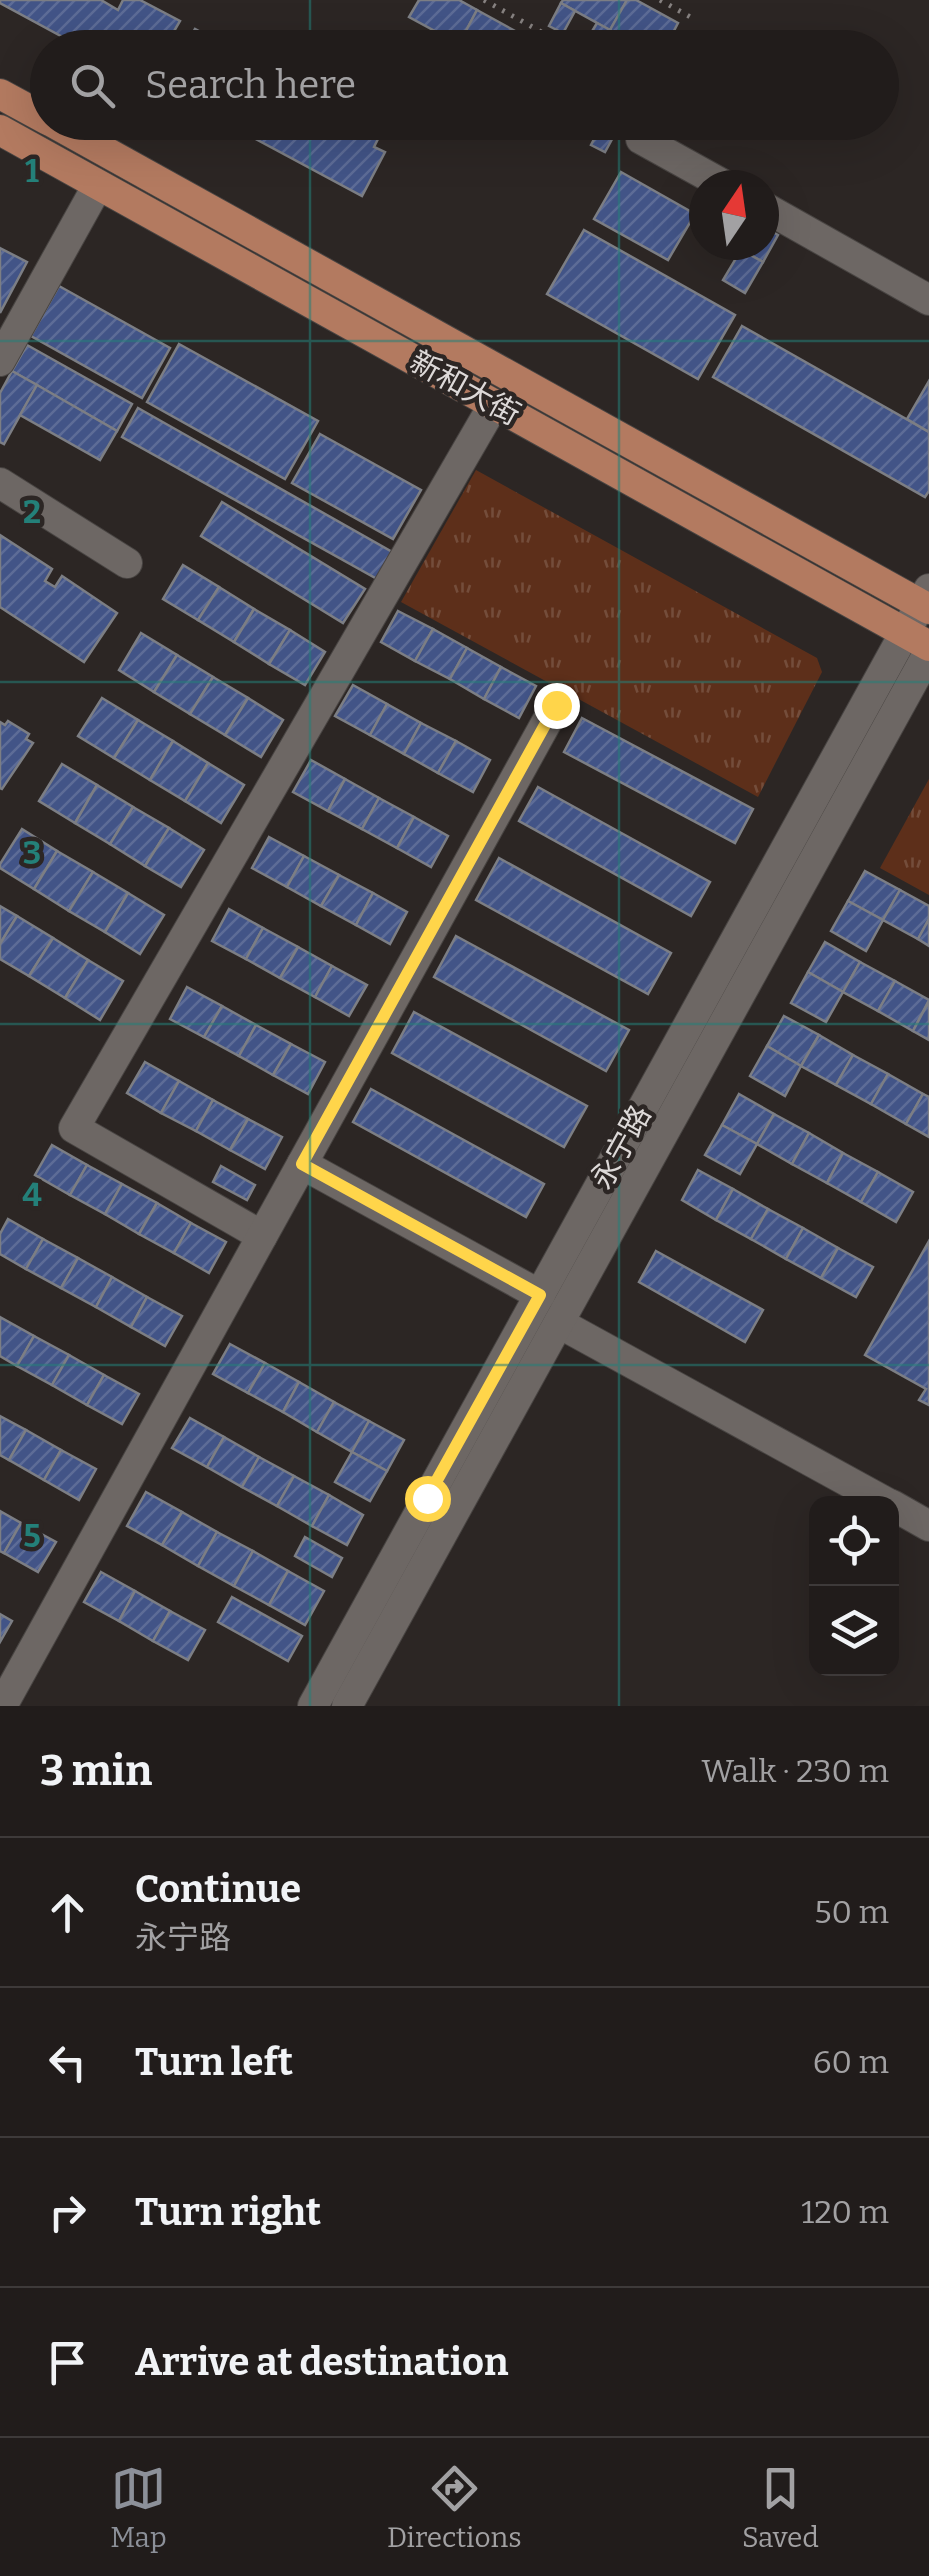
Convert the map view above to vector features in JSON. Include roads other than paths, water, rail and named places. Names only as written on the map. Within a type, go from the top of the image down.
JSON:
[{"type":"main road","name":"新和大街","points":[[0,94],[30,110]]},
{"type":"main road","name":"新和大街","points":[[0,130],[921,643]]},
{"type":"main road","name":"新和大街","points":[[85,140],[926,600]]},
{"type":"street","points":[[645,140],[698,170]]},
{"type":"street","points":[[0,361],[98,185]]},
{"type":"street","points":[[779,216],[929,300]]},
{"type":"street","points":[[262,1236],[74,1128],[494,404]]},
{"type":"street","points":[[0,483],[126,563]]},
{"type":"street","name":"永宁路","points":[[348,1706],[559,1323],[921,643],[926,600]]},
{"type":"street","name":"永宁路","points":[[312,1706],[540,1295],[921,643]]},
{"type":"street","points":[[2,1706],[556,705]]},
{"type":"street","points":[[302,1164],[540,1295]]},
{"type":"street","points":[[559,1323],[875,1496]]},
{"type":"street","points":[[899,1509],[929,1526]]}]
